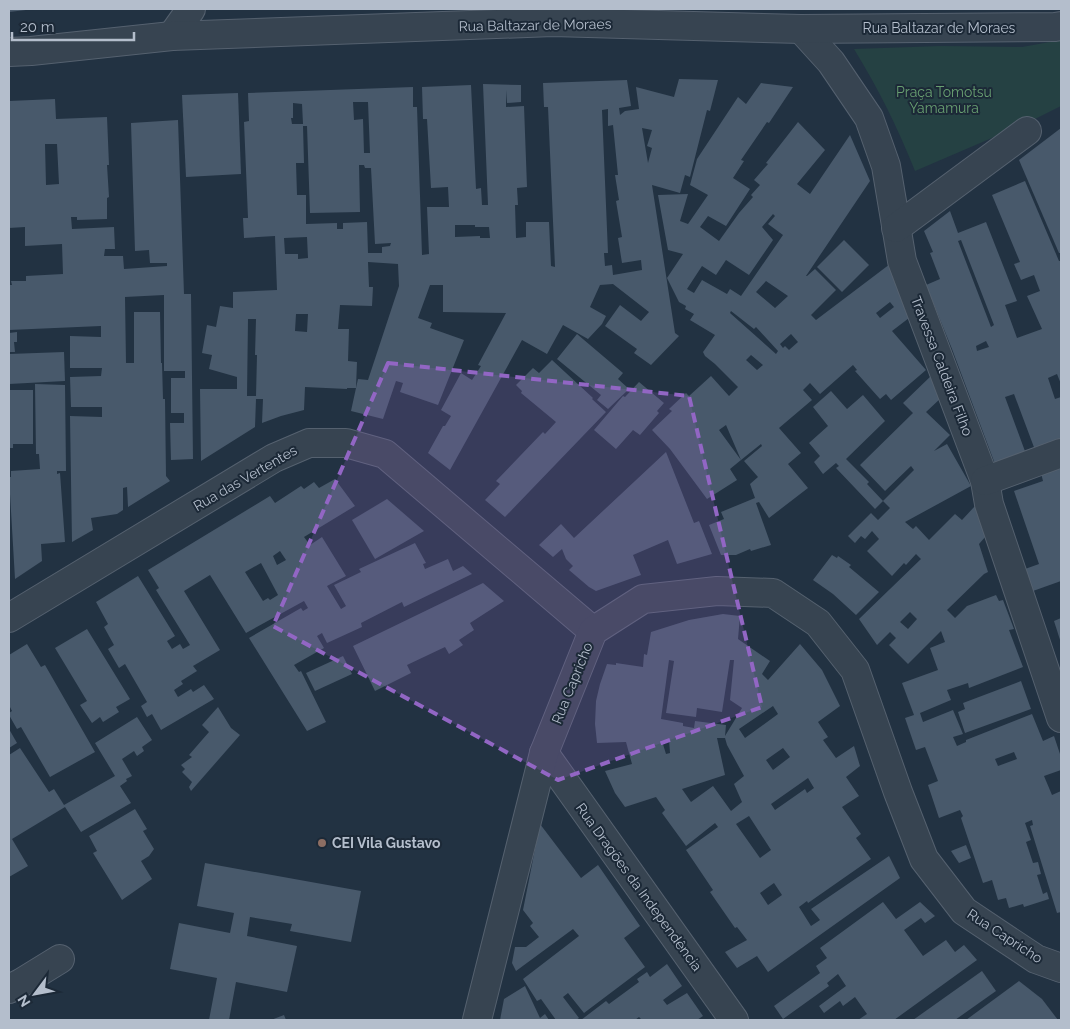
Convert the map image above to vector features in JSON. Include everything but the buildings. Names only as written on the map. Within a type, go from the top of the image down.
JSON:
[{"type":"street","points":[[172,36],[191,9]]},
{"type":"street","name":"Rua Baltazar de Moraes","points":[[9,52],[172,36],[545,16],[802,29],[1061,26]]},
{"type":"street","name":"Travessa Caldeira Filho","points":[[802,29],[831,62],[869,118],[886,166],[902,261],[985,481],[989,504],[1061,718]]},
{"type":"street","points":[[896,228],[1027,132]]},
{"type":"street","name":"Rua das Vertentes","points":[[9,618],[274,458],[309,443],[346,443],[385,454],[593,631]]},
{"type":"street","points":[[985,481],[1061,454]]},
{"type":"street","name":"Rua Capricho","points":[[477,1020],[544,753],[593,631],[644,599],[717,591],[774,594],[818,623],[854,670],[924,859],[964,911],[1036,959],[1061,968]]},
{"type":"street","name":"Rua Dragões da Independência","points":[[544,753],[734,1020]]},
{"type":"street","points":[[9,989],[60,959]]},
{"type":"highlighted area","points":[[388,363],[689,396],[762,707],[558,780],[273,626]]},
{"type":"green space","name":"Praça Tomotsu Yamamura","points":[[1061,40],[1061,106],[1029,122],[915,171],[872,79],[854,49],[941,46],[1022,47]]},
{"type":"place","name":"CEI Vila Gustavo","points":[[322,843]]}]
